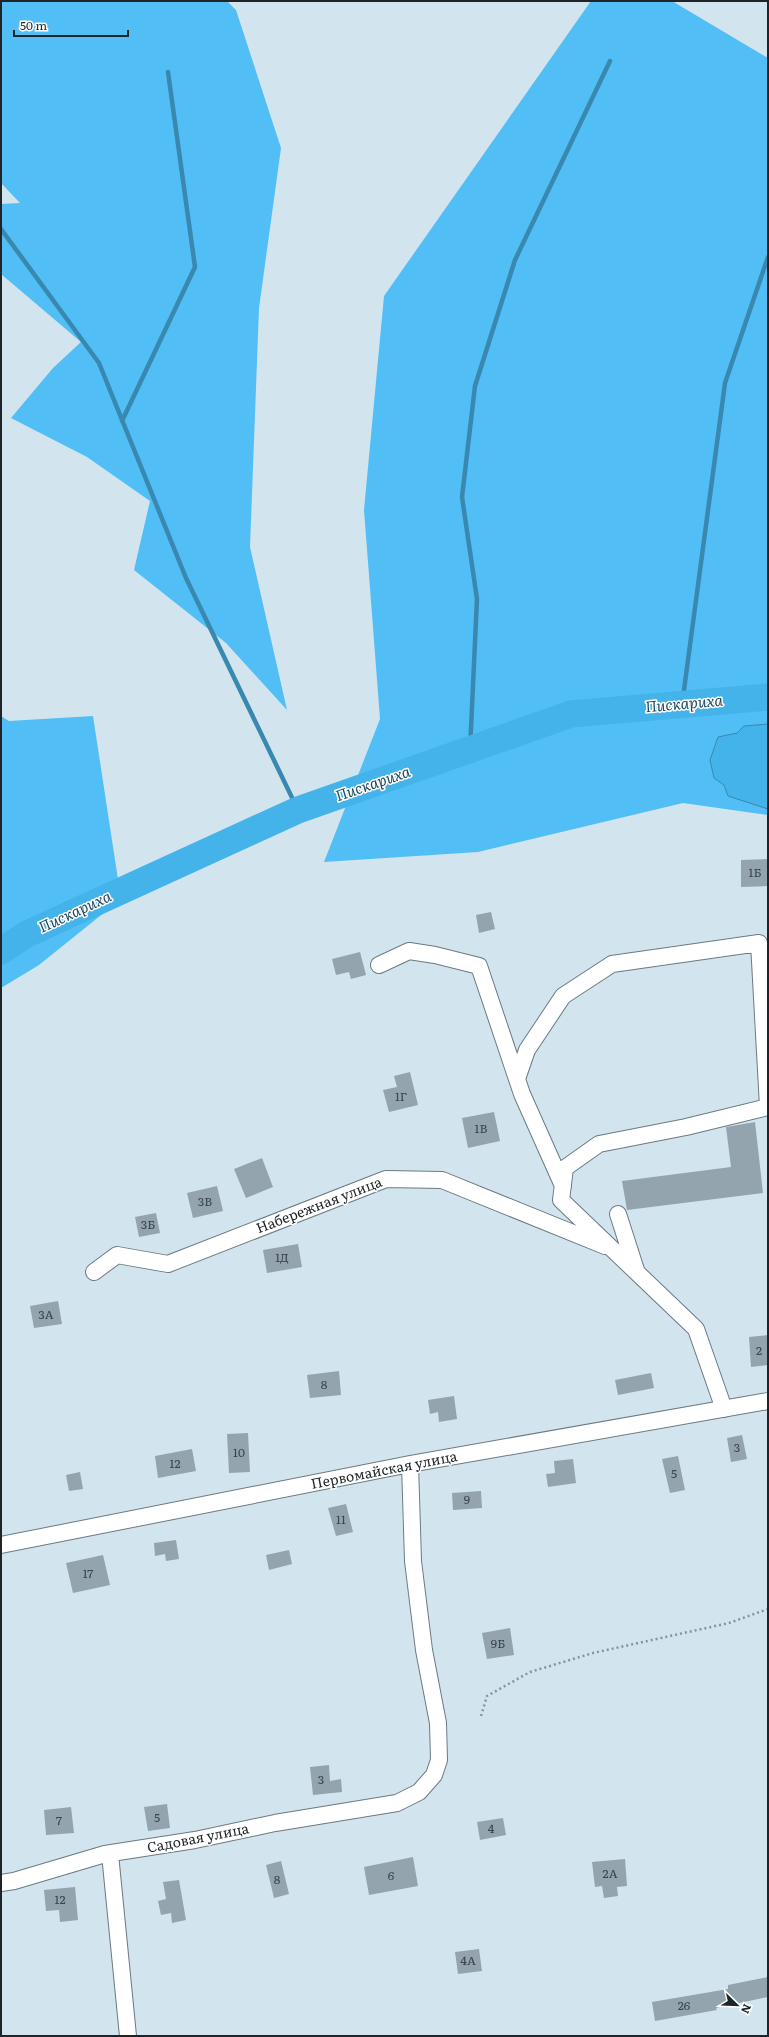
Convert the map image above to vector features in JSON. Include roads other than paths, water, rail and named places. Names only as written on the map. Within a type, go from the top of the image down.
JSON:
[{"type":"street","points":[[517,1079],[526,1050],[563,996],[612,964],[759,943],[768,1107],[686,1127],[599,1144],[565,1168],[561,1200],[696,1329],[724,1409]]},
{"type":"street","points":[[379,965],[409,951],[435,955],[479,966],[517,1079],[563,1186]]},
{"type":"street","name":"Набережная улица","points":[[94,1272],[117,1255],[168,1264],[386,1178],[442,1180],[614,1250]]},
{"type":"street","points":[[618,1214],[636,1271]]},
{"type":"street","name":"Первомайская улица","points":[[1,1545],[410,1464],[768,1401]]},
{"type":"street","name":"Садовая улица","points":[[1,1883],[14,1881],[110,1854],[194,1840],[274,1823],[397,1803],[419,1792],[434,1775],[439,1760],[438,1723],[424,1650],[413,1562],[410,1464]]},
{"type":"street","points":[[110,1854],[128,2036]]},
{"type":"waterway","points":[[470,750],[477,599],[462,497],[475,386],[515,260],[610,61]]},
{"type":"waterway","points":[[122,421],[195,267],[168,72]]},
{"type":"waterway","points":[[1,229],[99,363],[186,578],[298,810]]},
{"type":"waterway","points":[[682,705],[725,383],[768,257]]},
{"type":"waterway","name":"Пискариха","points":[[1,951],[27,934],[298,810],[571,714],[768,697]]}]
